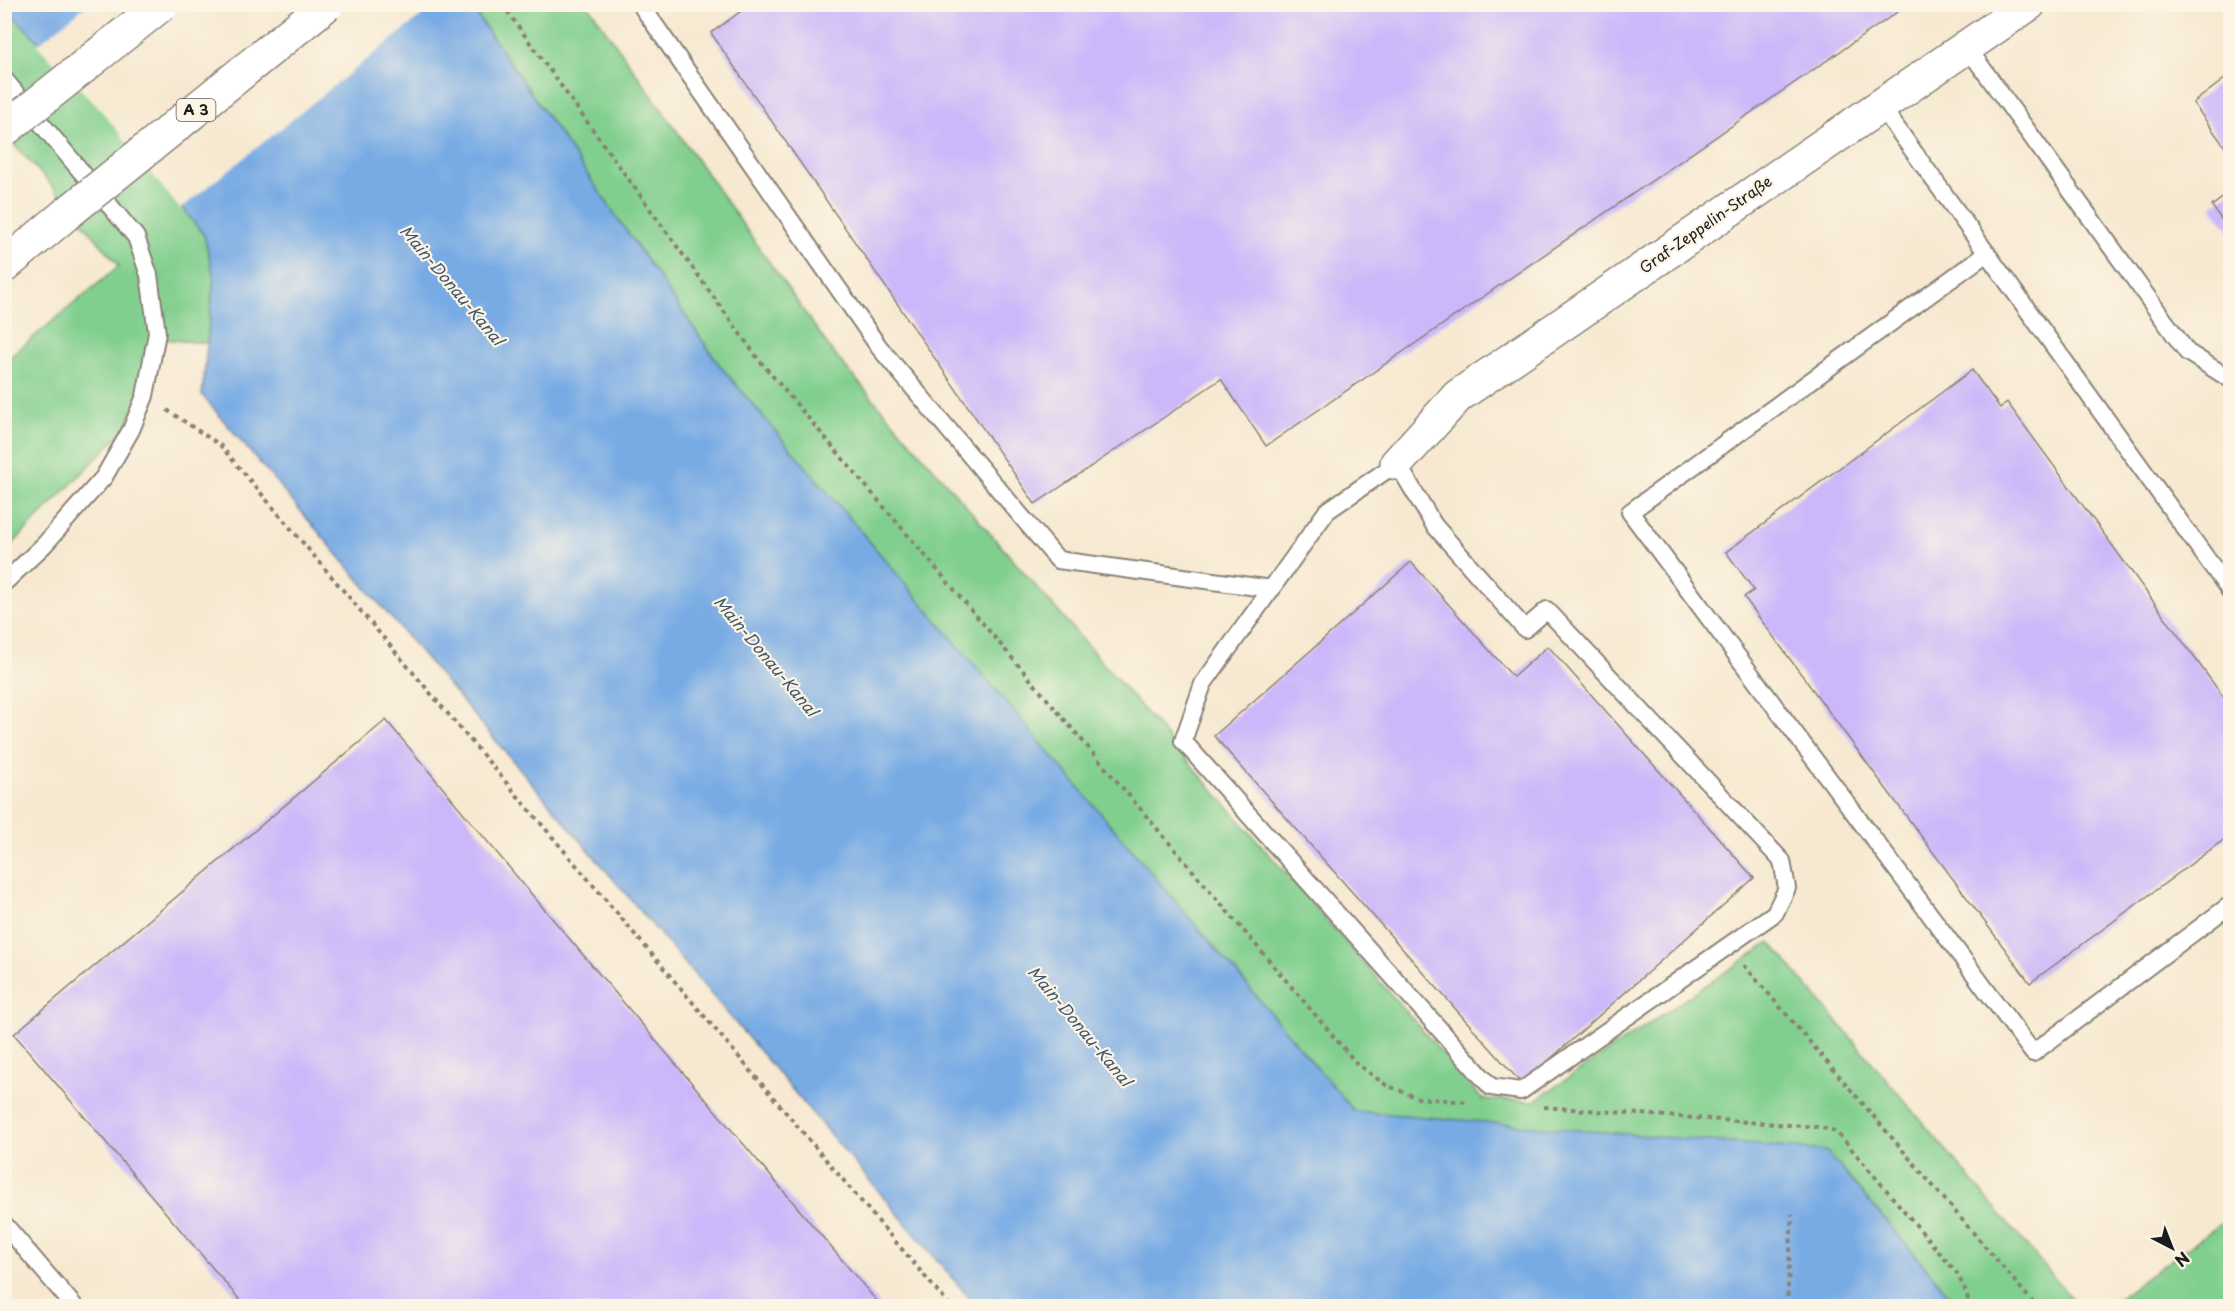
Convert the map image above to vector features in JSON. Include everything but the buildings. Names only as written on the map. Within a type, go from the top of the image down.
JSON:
[{"type":"main road","points":[[4,130],[162,4]]},
{"type":"main road","name":"A 3","points":[[4,266],[327,4]]},
{"type":"main road","name":"Graf-Zeppelin-Straße","points":[[1396,463],[1458,396],[2029,4]]},
{"type":"lane","points":[[647,4],[643,8],[879,347],[1058,560],[1272,589]]},
{"type":"lane","points":[[1967,47],[2187,352],[2230,379]]},
{"type":"lane","points":[[4,79],[136,237],[149,275],[156,333],[145,396],[131,430],[104,477],[44,545],[4,583]]},
{"type":"lane","points":[[1880,105],[2230,591]]},
{"type":"lane","points":[[1987,253],[1630,512],[2033,1053],[2230,905]]},
{"type":"lane","points":[[1396,463],[1434,525],[1525,629],[1547,610],[1782,861],[1787,888],[1775,913],[1521,1091],[1491,1087],[1183,741],[1203,684],[1272,589],[1327,511],[1396,463]]},
{"type":"lane","points":[[4,1224],[74,1306]]},
{"type":"path","points":[[502,4],[759,360],[1357,1065],[1386,1085],[1418,1098],[1476,1102]]},
{"type":"path","points":[[145,396],[220,445],[950,1306]]},
{"type":"path","points":[[1727,947],[2036,1306]]},
{"type":"path","points":[[1535,1107],[1817,1127],[1832,1130],[1843,1139],[1956,1272],[1970,1306]]},
{"type":"path","points":[[1787,1306],[1792,1214]]},
{"type":"path","points":[[4,1294],[15,1306]]},
{"type":"green space","points":[[470,5],[588,5],[834,354],[1482,1099],[1534,1101],[1770,942],[2078,1306],[1949,1306],[1950,1296],[1826,1151],[1354,1112],[720,366]]},
{"type":"green space","points":[[5,7],[103,108],[204,235],[214,277],[207,343],[160,339],[126,428],[5,552],[5,361],[119,266],[47,180],[5,135]]},
{"type":"green space","points":[[2230,1217],[2230,1306],[2107,1306]]},
{"type":"water","name":"Main-Donau-Kanal","points":[[4,5],[470,5],[720,366],[1354,1111],[1826,1151],[1950,1296],[1949,1306],[976,1306],[202,395],[214,277],[204,235],[103,108]]},
{"type":"pier","points":[[87,5],[435,5],[180,209],[101,110],[37,45]]}]
